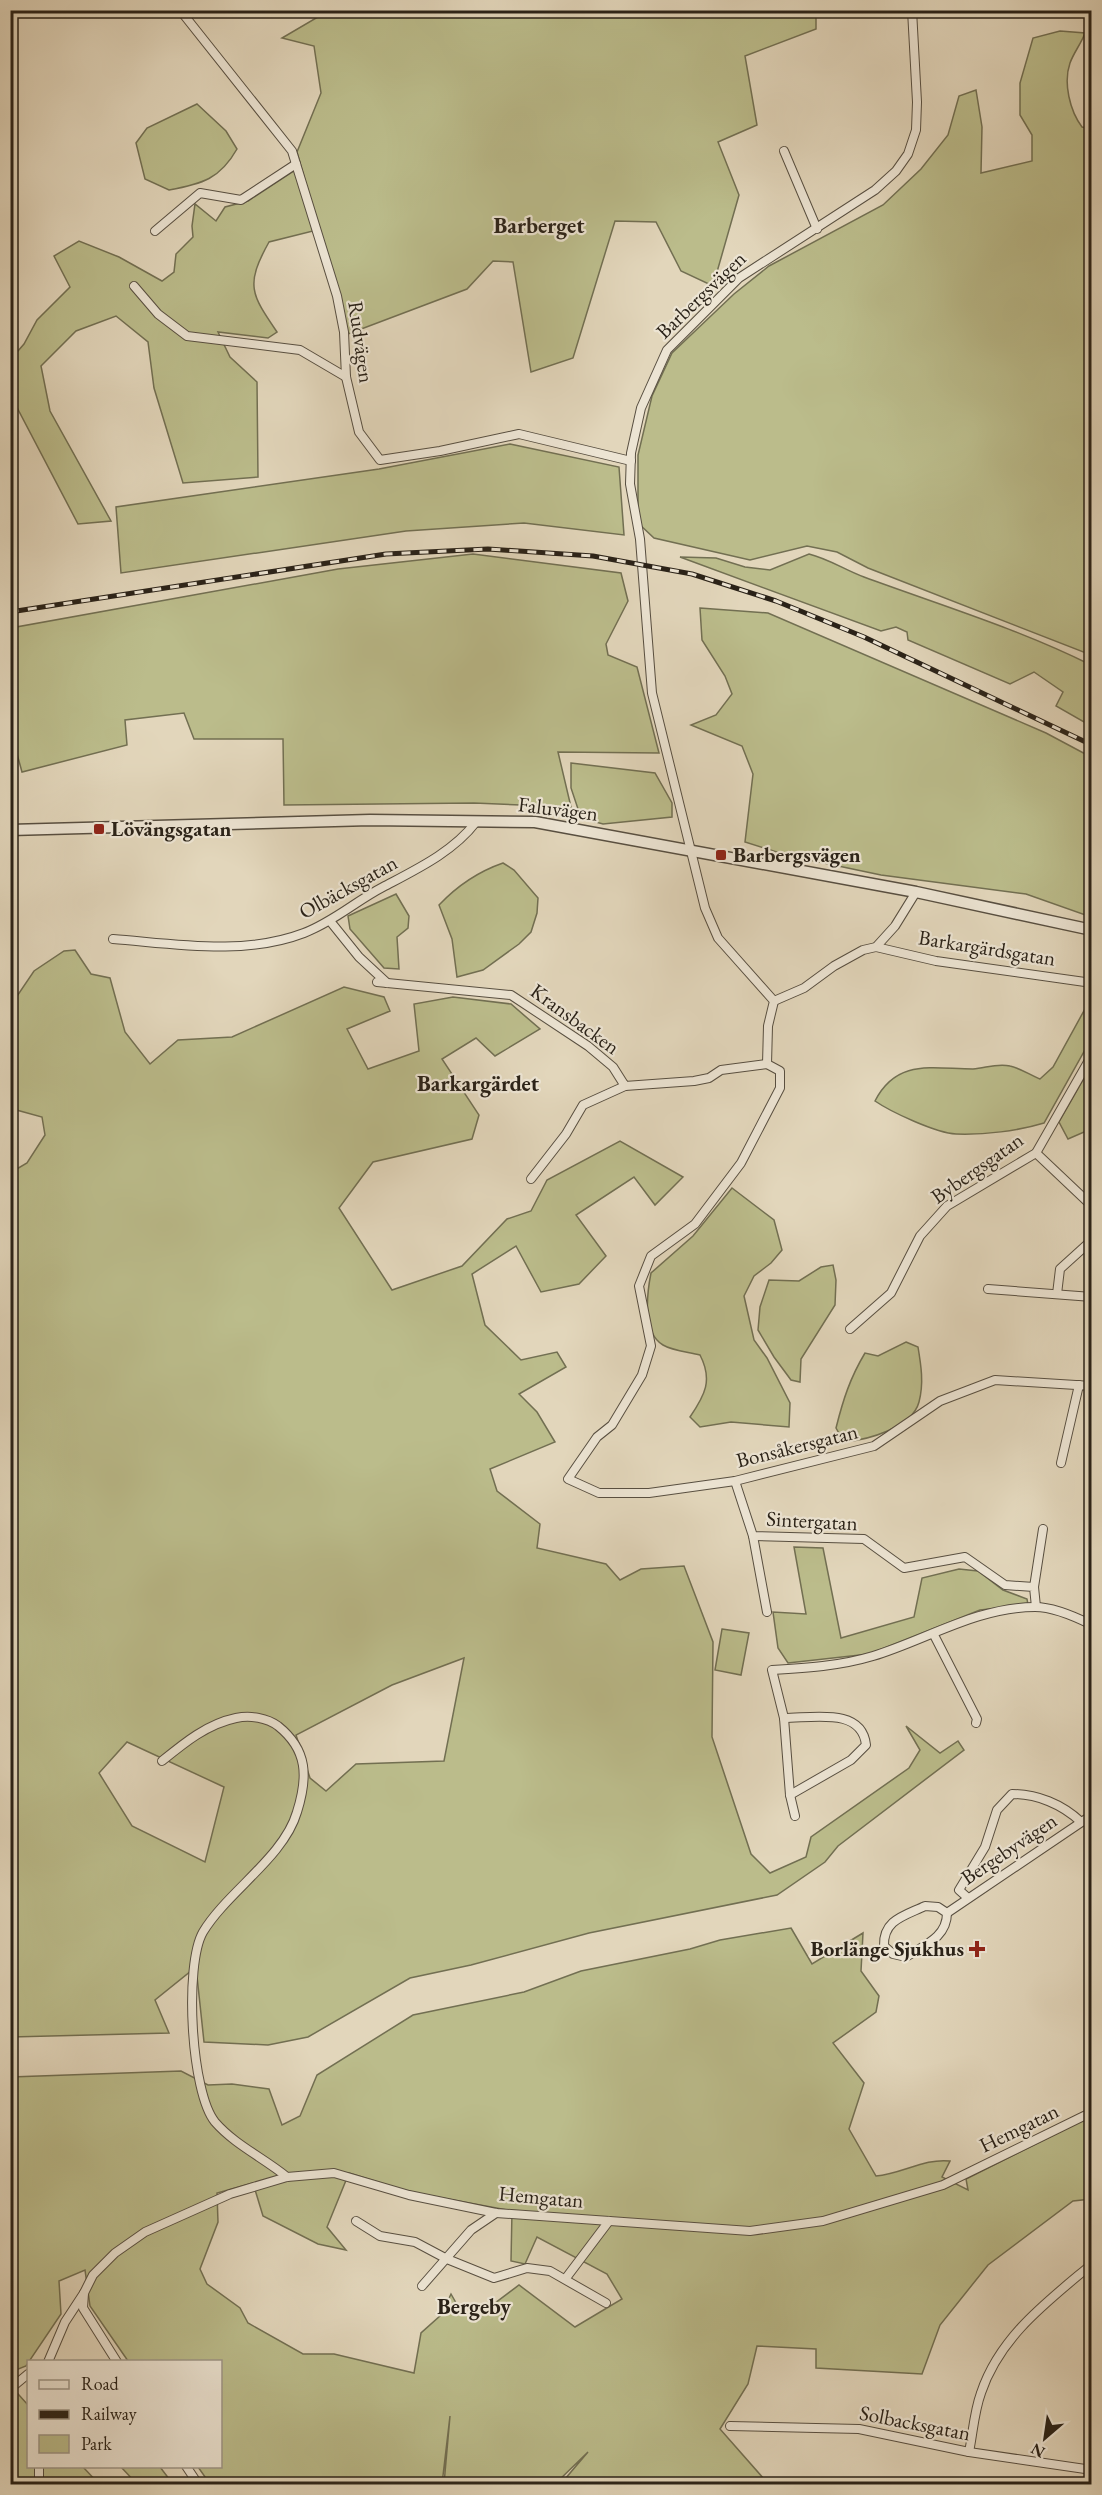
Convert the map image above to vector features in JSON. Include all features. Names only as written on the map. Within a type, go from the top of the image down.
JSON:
[{"type":"street","name":"Barbergsvägen","points":[[774,1001],[718,938],[705,908],[652,693],[640,539],[630,484],[631,461],[641,408],[667,350],[739,278],[768,257],[817,229],[875,190],[897,171],[908,154],[916,130],[917,102],[912,10]]},
{"type":"street","name":"Rudvägen","points":[[180,11],[292,151],[337,297],[344,332],[346,377],[359,432],[380,460],[440,451],[519,434],[631,461]]},
{"type":"street","points":[[784,151],[817,229]]},
{"type":"street","points":[[155,231],[200,193],[241,200],[296,164]]},
{"type":"street","points":[[134,286],[158,314],[187,336],[300,350],[346,377]]},
{"type":"street","name":"Faluvägen","points":[[10,830],[370,820],[535,822],[692,849],[916,892],[1092,930]]},
{"type":"street","name":"Olbäcksgatan","points":[[113,939],[223,947],[264,945],[303,933],[330,921],[463,839],[476,822]]},
{"type":"street","name":"Barkargärdsgatan","points":[[876,947],[895,926],[916,892]]},
{"type":"street","points":[[330,921],[359,957],[387,983]]},
{"type":"street","name":"Barkargärdsgatan","points":[[774,1001],[804,987],[834,966],[863,950],[876,947],[936,961],[1092,983]]},
{"type":"street","name":"Kransbacken","points":[[377,982],[511,995],[588,1046],[613,1067],[625,1086],[694,1081],[709,1078],[721,1070],[767,1064]]},
{"type":"street","points":[[767,1064],[768,1026],[774,1001]]},
{"type":"street","name":"Bybergsgatan","points":[[850,1329],[891,1293],[920,1236],[947,1206],[1036,1153],[1092,1055]]},
{"type":"street","name":"Bonsåkersgatan","points":[[767,1064],[780,1071],[780,1088],[741,1163],[695,1224],[651,1256],[639,1286],[651,1346],[642,1375],[612,1425],[597,1437],[568,1479],[599,1493],[649,1493],[735,1481],[874,1446],[940,1401],[994,1380],[1092,1386]]},
{"type":"street","points":[[531,1179],[566,1134],[583,1105],[625,1086]]},
{"type":"street","points":[[1036,1153],[1092,1206]]},
{"type":"street","points":[[1058,1294],[1059,1269],[1092,1240]]},
{"type":"street","points":[[988,1289],[1092,1298]]},
{"type":"street","points":[[1061,1463],[1079,1384]]},
{"type":"street","name":"Sintergatan","points":[[735,1481],[753,1536],[864,1539],[904,1568],[965,1557],[1005,1585],[1034,1587]]},
{"type":"street","points":[[1036,1607],[1034,1587],[1043,1529]]},
{"type":"street","points":[[753,1536],[767,1612]]},
{"type":"street","points":[[795,1816],[790,1795],[784,1718],[772,1670],[816,1668],[871,1657],[934,1635],[979,1614],[1036,1607],[1092,1625]]},
{"type":"street","points":[[934,1635],[977,1719],[975,1723]]},
{"type":"street","points":[[162,1761],[191,1736],[236,1718],[267,1718],[295,1739],[303,1761],[304,1780],[297,1814],[273,1853],[239,1888],[202,1934],[191,1980],[198,2079],[213,2120],[237,2143],[267,2161],[287,2177]]},
{"type":"street","points":[[784,1718],[838,1718],[855,1722],[864,1732],[866,1745],[851,1760],[790,1795]]},
{"type":"street","points":[[968,1898],[958,1890],[985,1847],[997,1810],[1012,1794],[1032,1794],[1072,1814],[1081,1822]]},
{"type":"street","name":"Bergebyvägen","points":[[947,1913],[1092,1815]]},
{"type":"street","points":[[925,1906],[938,1907],[947,1913],[947,1923],[942,1934],[906,1957],[893,1954],[884,1946],[884,1934],[889,1925],[925,1906]]},
{"type":"street","name":"Hemgatan","points":[[48,2360],[64,2322],[93,2275],[115,2253],[145,2232],[230,2194],[287,2177],[334,2173],[410,2195],[496,2213],[750,2231],[823,2221],[943,2185],[1092,2112]]},
{"type":"street","points":[[423,2286],[471,2230],[496,2213]]},
{"type":"street","points":[[356,2221],[380,2236],[415,2242],[447,2259],[494,2278],[527,2268],[550,2271],[566,2278],[606,2303]]},
{"type":"street","points":[[566,2278],[609,2221]]},
{"type":"street","points":[[969,2452],[980,2395],[1010,2340],[1028,2317],[1092,2264]]},
{"type":"street","points":[[84,2293],[83,2308],[116,2360]]},
{"type":"street","points":[[10,2390],[27,2375]]},
{"type":"street","name":"Solbacksgatan","points":[[730,2426],[859,2429],[969,2452],[1090,2467]]},
{"type":"street","points":[[39,2468],[39,2484]]},
{"type":"street","points":[[187,2468],[198,2484]]},
{"type":"green space","points":[[328,11],[816,11],[816,29],[745,56],[757,125],[718,142],[739,195],[713,286],[681,271],[656,222],[615,221],[573,358],[531,372],[513,262],[493,261],[467,289],[348,334],[297,152],[321,93],[314,46],[282,38]]},
{"type":"green space","points":[[1060,31],[1085,33],[1070,63],[1067,79],[1071,105],[1078,120],[1082,127],[1092,129],[1091,655],[868,568],[837,552],[807,546],[750,560],[654,538],[638,523],[638,455],[652,396],[672,353],[734,294],[769,266],[883,205],[921,169],[948,135],[959,96],[976,90],[982,127],[981,173],[1032,161],[1032,135],[1020,115],[1020,83],[1033,38]]},
{"type":"green space","points":[[197,104],[226,131],[237,149],[231,159],[217,174],[181,188],[169,190],[145,179],[136,143],[147,128]]},
{"type":"green space","points":[[295,170],[313,231],[269,242],[256,269],[254,279],[254,289],[261,308],[277,332],[268,338],[218,332],[230,357],[257,382],[258,477],[183,483],[154,388],[148,342],[116,316],[76,331],[41,366],[50,411],[111,521],[78,524],[11,396],[11,359],[24,344],[37,320],[70,287],[54,256],[79,241],[119,257],[162,281],[174,272],[176,254],[193,237],[195,204],[216,221],[225,207],[248,201]]},
{"type":"green space","points":[[510,444],[619,467],[624,535],[524,523],[406,531],[121,573],[116,507],[379,469]]},
{"type":"green space","points":[[473,554],[621,573],[628,601],[606,644],[608,655],[637,667],[659,753],[558,752],[571,807],[474,803],[284,805],[283,739],[194,739],[184,713],[125,720],[127,745],[22,772],[11,732],[11,628],[338,569]]},
{"type":"green space","points":[[809,554],[864,577],[1008,629],[1091,665],[1091,726],[1056,706],[1063,692],[1034,672],[1010,684],[908,640],[907,632],[896,627],[881,631],[680,557],[716,558],[745,567],[770,570]]},
{"type":"green space","points":[[700,608],[768,613],[1046,733],[1091,757],[1091,917],[1026,894],[881,875],[786,855],[745,842],[753,774],[742,746],[691,725],[716,715],[732,694],[725,676],[702,640]]},
{"type":"green space","points":[[571,763],[655,773],[672,803],[672,817],[603,824],[581,818],[571,788]]},
{"type":"green space","points":[[503,863],[514,870],[538,898],[537,913],[531,932],[519,944],[483,970],[457,977],[452,939],[439,905],[468,880]]},
{"type":"green space","points":[[396,894],[409,916],[408,928],[397,937],[399,969],[384,968],[350,929],[348,916]]},
{"type":"green space","points":[[75,950],[91,974],[110,978],[125,1032],[150,1064],[178,1040],[232,1037],[344,987],[384,997],[390,1011],[347,1029],[368,1069],[419,1051],[414,1004],[453,997],[511,1004],[540,1029],[495,1056],[476,1038],[442,1059],[479,1115],[472,1139],[373,1162],[339,1208],[392,1290],[462,1266],[507,1219],[531,1211],[547,1180],[620,1141],[683,1177],[655,1205],[634,1177],[576,1215],[606,1256],[579,1284],[541,1292],[516,1246],[472,1274],[485,1325],[521,1360],[557,1352],[566,1367],[519,1394],[537,1412],[555,1442],[490,1469],[497,1491],[540,1524],[537,1548],[606,1564],[620,1580],[641,1569],[684,1566],[713,1642],[712,1737],[751,1854],[770,1873],[806,1857],[811,1837],[909,1768],[920,1750],[906,1726],[940,1753],[958,1741],[964,1750],[838,1846],[825,1862],[777,1895],[589,1933],[471,1965],[410,1978],[308,2037],[268,2045],[204,2042],[196,1967],[155,2000],[169,2033],[11,2037],[10,1173],[27,1163],[45,1135],[42,1117],[13,1109],[10,1103],[11,1005],[34,971],[64,951]],"holes":[[[464,1658],[444,1761],[356,1764],[326,1791],[310,1778],[296,1735],[392,1685]],[[127,1742],[224,1787],[205,1862],[132,1826],[99,1773]]]},
{"type":"green space","points":[[1091,998],[1091,1039],[1044,1123],[1001,1132],[947,1133],[914,1121],[875,1101],[884,1087],[894,1078],[917,1069],[973,1069],[1005,1065],[1018,1068],[1040,1079],[1053,1067]]},
{"type":"green space","points":[[1091,1066],[1091,1129],[1068,1139],[1059,1122]]},
{"type":"green space","points":[[732,1188],[774,1220],[782,1250],[771,1263],[754,1276],[744,1296],[754,1340],[767,1358],[790,1403],[789,1427],[731,1422],[700,1427],[690,1417],[706,1387],[706,1372],[700,1355],[663,1345],[656,1339],[649,1322],[648,1291],[651,1273],[693,1236]]},
{"type":"green space","points":[[833,1265],[836,1280],[835,1305],[801,1359],[800,1382],[791,1380],[758,1330],[760,1307],[769,1280],[799,1281],[821,1267]]},
{"type":"green space","points":[[906,1342],[918,1347],[922,1374],[919,1402],[915,1411],[908,1419],[888,1431],[864,1439],[844,1442],[836,1428],[848,1389],[865,1353],[878,1356]]},
{"type":"green space","points":[[794,1547],[823,1548],[841,1638],[914,1617],[922,1578],[959,1569],[978,1571],[1003,1590],[1027,1599],[1028,1605],[980,1610],[869,1654],[788,1663],[778,1648],[773,1612],[806,1614]]},
{"type":"green space","points":[[722,1629],[749,1633],[741,1675],[715,1670]]},
{"type":"green space","points":[[791,1928],[812,1964],[863,1933],[861,1971],[879,1996],[876,2012],[833,2043],[864,2083],[849,2129],[876,2176],[931,2162],[950,2161],[942,2177],[968,2190],[966,2179],[1091,2116],[1091,2199],[1073,2201],[988,2265],[940,2325],[922,2374],[816,2368],[816,2349],[757,2346],[748,2384],[720,2429],[764,2479],[783,2484],[563,2484],[588,2452],[555,2484],[444,2484],[450,2416],[442,2484],[210,2484],[199,2468],[222,2468],[222,2360],[127,2360],[90,2306],[85,2270],[59,2281],[61,2314],[30,2360],[27,2360],[26,2366],[11,2372],[11,2077],[181,2071],[208,2085],[232,2084],[269,2089],[282,2125],[300,2116],[317,2075],[413,2015],[524,1992],[581,1971],[690,1949],[720,1940]],"holes":[[[349,2173],[410,2192],[512,2211],[511,2261],[525,2264],[537,2237],[607,2274],[622,2299],[575,2327],[519,2285],[483,2312],[463,2315],[451,2294],[441,2315],[421,2333],[414,2373],[334,2354],[303,2354],[248,2323],[240,2308],[207,2284],[200,2269],[218,2222],[217,2193],[253,2183],[263,2216],[318,2244],[346,2250],[327,2227]]]},
{"type":"green space","points":[[10,2385],[27,2404],[27,2468],[84,2468],[99,2484],[11,2484]]},
{"type":"green space","points":[[122,2468],[161,2468],[173,2484],[137,2484]]},
{"type":"railway","points":[[10,612],[386,554],[488,549],[593,556],[692,574],[776,601],[864,637],[1092,745]]},
{"type":"place","name":"Lövängsgatan","points":[[99,829]]},
{"type":"place","name":"Barbergsvägen","points":[[721,855]]},
{"type":"place","name":"Borlänge Sjukhus","points":[[977,1949]]},
{"type":"district","name":"Barberget","points":[[539,225]]},
{"type":"district","name":"Barkargärdet","points":[[478,1083]]},
{"type":"district","name":"Bergeby","points":[[474,2306]]}]
